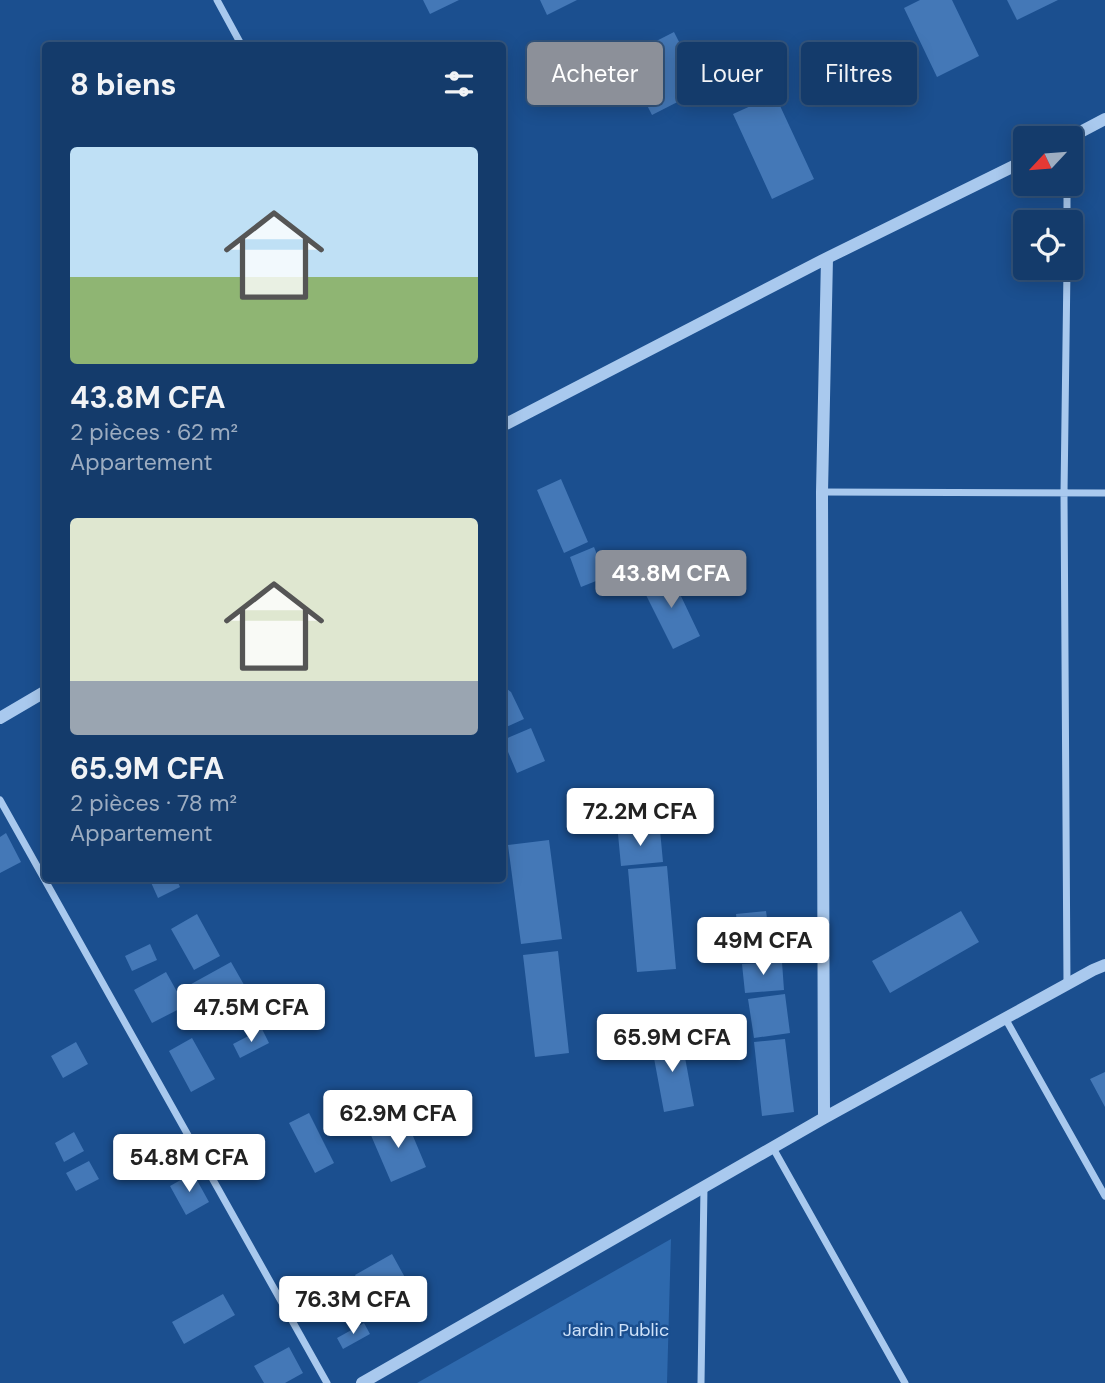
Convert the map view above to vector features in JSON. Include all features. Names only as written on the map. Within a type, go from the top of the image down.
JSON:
[{"type":"street","points":[[217,0],[240,42]]},
{"type":"street","points":[[1083,130],[1105,118]]},
{"type":"street","points":[[506,424],[827,258],[1013,166]]},
{"type":"street","points":[[824,1118],[822,492],[827,258]]},
{"type":"street","points":[[1067,280],[1064,493],[1067,985]]},
{"type":"street","points":[[822,492],[1105,493]]},
{"type":"street","points":[[0,718],[42,693]]},
{"type":"street","points":[[0,800],[42,875]]},
{"type":"street","points":[[46,882],[327,1383]]},
{"type":"street","points":[[362,1383],[824,1118],[1105,965]]},
{"type":"street","points":[[1005,1018],[1105,1196]]},
{"type":"street","points":[[773,1148],[905,1383]]},
{"type":"street","points":[[701,1383],[704,1187]]},
{"type":"green space","name":"Jardin Public","points":[[671,1239],[667,1383],[417,1383]]},
{"type":"building","points":[[423,0],[459,0],[430,14]]},
{"type":"building","points":[[540,0],[577,0],[547,15]]},
{"type":"building","points":[[920,0],[952,0],[979,56],[937,77],[904,8]]},
{"type":"building","points":[[1007,0],[1058,0],[1017,20]]},
{"type":"building","points":[[674,32],[679,42],[677,102],[652,115],[647,105],[663,105],[663,42],[654,42]]},
{"type":"building","points":[[753,105],[780,105],[814,179],[772,199],[733,114]]},
{"type":"building","points":[[561,479],[588,542],[564,553],[537,490]]},
{"type":"building","points":[[594,547],[606,577],[581,587],[570,557]]},
{"type":"building","points":[[669,571],[700,636],[673,649],[641,585]]},
{"type":"building","points":[[506,688],[511,692],[524,719],[506,727]]},
{"type":"building","points":[[531,728],[545,761],[517,773],[506,747],[506,739]]},
{"type":"building","points":[[660,830],[663,862],[621,866],[618,834]]},
{"type":"building","points":[[6,833],[21,862],[0,873],[0,837]]},
{"type":"building","points":[[549,840],[562,939],[521,944],[508,845]]},
{"type":"building","points":[[667,866],[676,969],[637,972],[628,869]]},
{"type":"building","points":[[151,882],[178,882],[180,887],[158,898]]},
{"type":"building","points":[[766,911],[771,948],[740,951],[736,914]]},
{"type":"building","points":[[961,911],[979,942],[890,993],[872,961]]},
{"type":"building","points":[[197,914],[220,956],[194,970],[171,929]]},
{"type":"building","points":[[150,944],[157,960],[132,971],[125,956]]},
{"type":"building","points":[[558,951],[569,1053],[535,1057],[523,955]]},
{"type":"building","points":[[231,962],[251,997],[204,1023],[184,988]]},
{"type":"building","points":[[782,962],[784,990],[745,993],[742,964]]},
{"type":"building","points":[[166,972],[185,1006],[152,1023],[134,990]]},
{"type":"building","points":[[785,994],[790,1033],[754,1038],[748,999]]},
{"type":"building","points":[[262,1029],[269,1043],[240,1058],[233,1044]]},
{"type":"building","points":[[681,1036],[694,1106],[664,1112],[651,1042]]},
{"type":"building","points":[[192,1038],[215,1079],[191,1092],[169,1051]]},
{"type":"building","points":[[785,1039],[794,1112],[762,1116],[754,1042]]},
{"type":"building","points":[[76,1042],[88,1064],[63,1078],[51,1056]]},
{"type":"building","points":[[1105,1072],[1105,1107],[1090,1079]]},
{"type":"building","points":[[309,1113],[334,1163],[315,1173],[289,1123]]},
{"type":"building","points":[[405,1117],[426,1167],[391,1182],[370,1133]]},
{"type":"building","points":[[74,1132],[84,1151],[64,1162],[55,1143]]},
{"type":"building","points":[[89,1161],[99,1179],[76,1191],[66,1173]]},
{"type":"building","points":[[193,1173],[209,1202],[186,1215],[170,1186]]},
{"type":"building","points":[[392,1254],[413,1292],[376,1312],[355,1275]]},
{"type":"building","points":[[321,1292],[333,1312],[315,1322],[303,1302]]},
{"type":"building","points":[[223,1294],[235,1315],[184,1344],[172,1322]]},
{"type":"building","points":[[364,1323],[370,1334],[343,1349],[337,1338]]},
{"type":"building","points":[[289,1347],[303,1373],[285,1383],[264,1383],[254,1366]]}]
